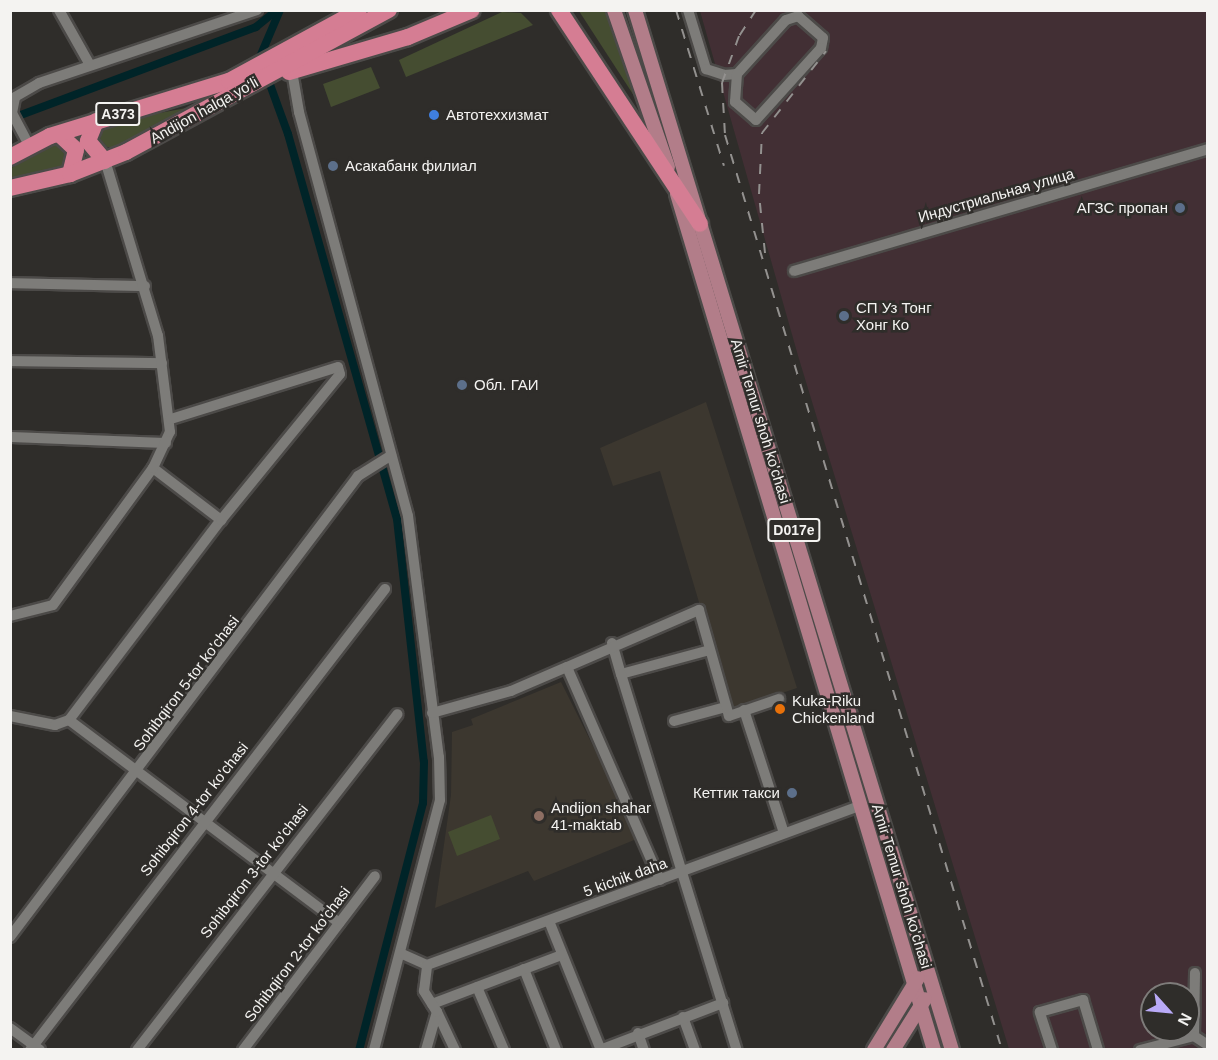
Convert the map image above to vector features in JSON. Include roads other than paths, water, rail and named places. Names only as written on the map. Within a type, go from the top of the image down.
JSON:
[{"type":"highway","name":"Andijon halqa yo‘li","points":[[10,157],[26,139],[59,134],[229,81],[359,10]]},
{"type":"highway","name":"Andijon halqa yo‘li","points":[[10,188],[70,174],[105,161],[389,10]]},
{"type":"highway","points":[[254,82],[408,37],[472,10]]},
{"type":"highway","points":[[559,10],[676,191],[700,224]]},
{"type":"highway","points":[[96,121],[88,141],[105,161]]},
{"type":"highway","points":[[59,134],[76,150],[70,174]]},
{"type":"main road","name":"Amir Temur shoh ko'chasi","points":[[614,10],[676,191],[934,1050]]},
{"type":"main road","name":"Amir Temur shoh ko'chasi","points":[[635,10],[952,1050]]},
{"type":"main road","points":[[874,1050],[913,981],[929,974]]},
{"type":"main road","points":[[893,1050],[920,1002],[935,995]]},
{"type":"street","points":[[59,10],[90,65]]},
{"type":"street","points":[[26,139],[12,113],[15,97],[90,65],[257,10]]},
{"type":"street","points":[[688,10],[706,69],[737,74]]},
{"type":"street","points":[[798,16],[823,38],[820,48],[756,120],[735,102],[737,74],[786,20],[798,16]]},
{"type":"street","points":[[292,71],[299,112],[389,456],[408,516],[440,800],[374,1050]]},
{"type":"street","name":"Индустриальная улица","points":[[794,271],[1208,149]]},
{"type":"street","points":[[10,616],[53,605],[153,468],[166,443],[171,419],[162,363],[145,286],[105,161]]},
{"type":"street","points":[[10,283],[145,286]]},
{"type":"street","points":[[10,361],[162,363]]},
{"type":"street","points":[[10,716],[55,725],[69,720],[221,520],[340,374],[338,367],[171,419]]},
{"type":"street","points":[[10,437],[166,443]]},
{"type":"street","name":"Sohibqiron 5-tor ko'chasi","points":[[10,937],[372,464],[389,456]]},
{"type":"street","points":[[153,468],[221,520]]},
{"type":"street","name":"Sohibqiron 4-tor ko'chasi","points":[[34,1048],[204,820],[385,589]]},
{"type":"street","points":[[432,713],[510,691],[567,667],[612,643],[699,610],[729,716],[779,699]]},
{"type":"street","points":[[612,643],[680,873],[737,1050]]},
{"type":"street","points":[[621,674],[710,650]]},
{"type":"street","points":[[567,667],[660,880]]},
{"type":"street","points":[[674,721],[726,707]]},
{"type":"street","points":[[744,711],[784,833]]},
{"type":"street","name":"Sohibqiron 3-tor ko'chasi","points":[[137,1050],[272,871],[398,714]]},
{"type":"street","points":[[69,720],[339,922]]},
{"type":"street","name":"5 kichik daha","points":[[427,965],[860,806]]},
{"type":"street","name":"Sohibqiron 2-tor ko'chasi","points":[[243,1050],[375,876]]},
{"type":"street","points":[[549,921],[600,1049],[723,1003]]},
{"type":"street","points":[[400,953],[427,965],[424,991],[435,1008],[454,1050]]},
{"type":"street","points":[[435,1008],[477,987],[562,955]]},
{"type":"street","points":[[524,969],[556,1050]]},
{"type":"street","points":[[1195,973],[1195,982]]},
{"type":"street","points":[[477,987],[504,1050]]},
{"type":"street","points":[[1052,1050],[1040,1012],[1083,1000],[1098,1050]]},
{"type":"street","points":[[426,1050],[435,1008]]},
{"type":"street","points":[[683,1017],[695,1050]]},
{"type":"street","points":[[10,1028],[34,1048]]},
{"type":"street","points":[[638,1033],[644,1050]]},
{"type":"street","points":[[1140,1050],[1168,1046]]},
{"type":"waterway","points":[[10,119],[256,27],[277,10]]},
{"type":"waterway","points":[[280,10],[260,57],[288,134],[397,519],[424,762],[423,803],[359,1050]]},
{"type":"railway","points":[[676,10],[724,166]]},
{"type":"railway","points":[[756,10],[739,36],[722,83],[725,135],[1002,1050]]},
{"type":"railway","points":[[765,253],[759,194],[762,133],[826,51]]},
{"type":"place","name":"Автотеххизмат","points":[[434,115]]},
{"type":"place","name":"Асакабанк филиал","points":[[333,166]]},
{"type":"place","name":"АГЗС пропан","points":[[1180,208]]},
{"type":"place","name":"СП Уз Тонг Хонг Ко","points":[[844,316]]},
{"type":"place","name":"Обл. ГАИ","points":[[462,385]]},
{"type":"place","name":"Kuka-Riku Chickenland","points":[[780,709]]},
{"type":"place","name":"Кеттик такси","points":[[792,793]]},
{"type":"place","name":"Andijon shahar 41-maktab","points":[[539,816]]}]
